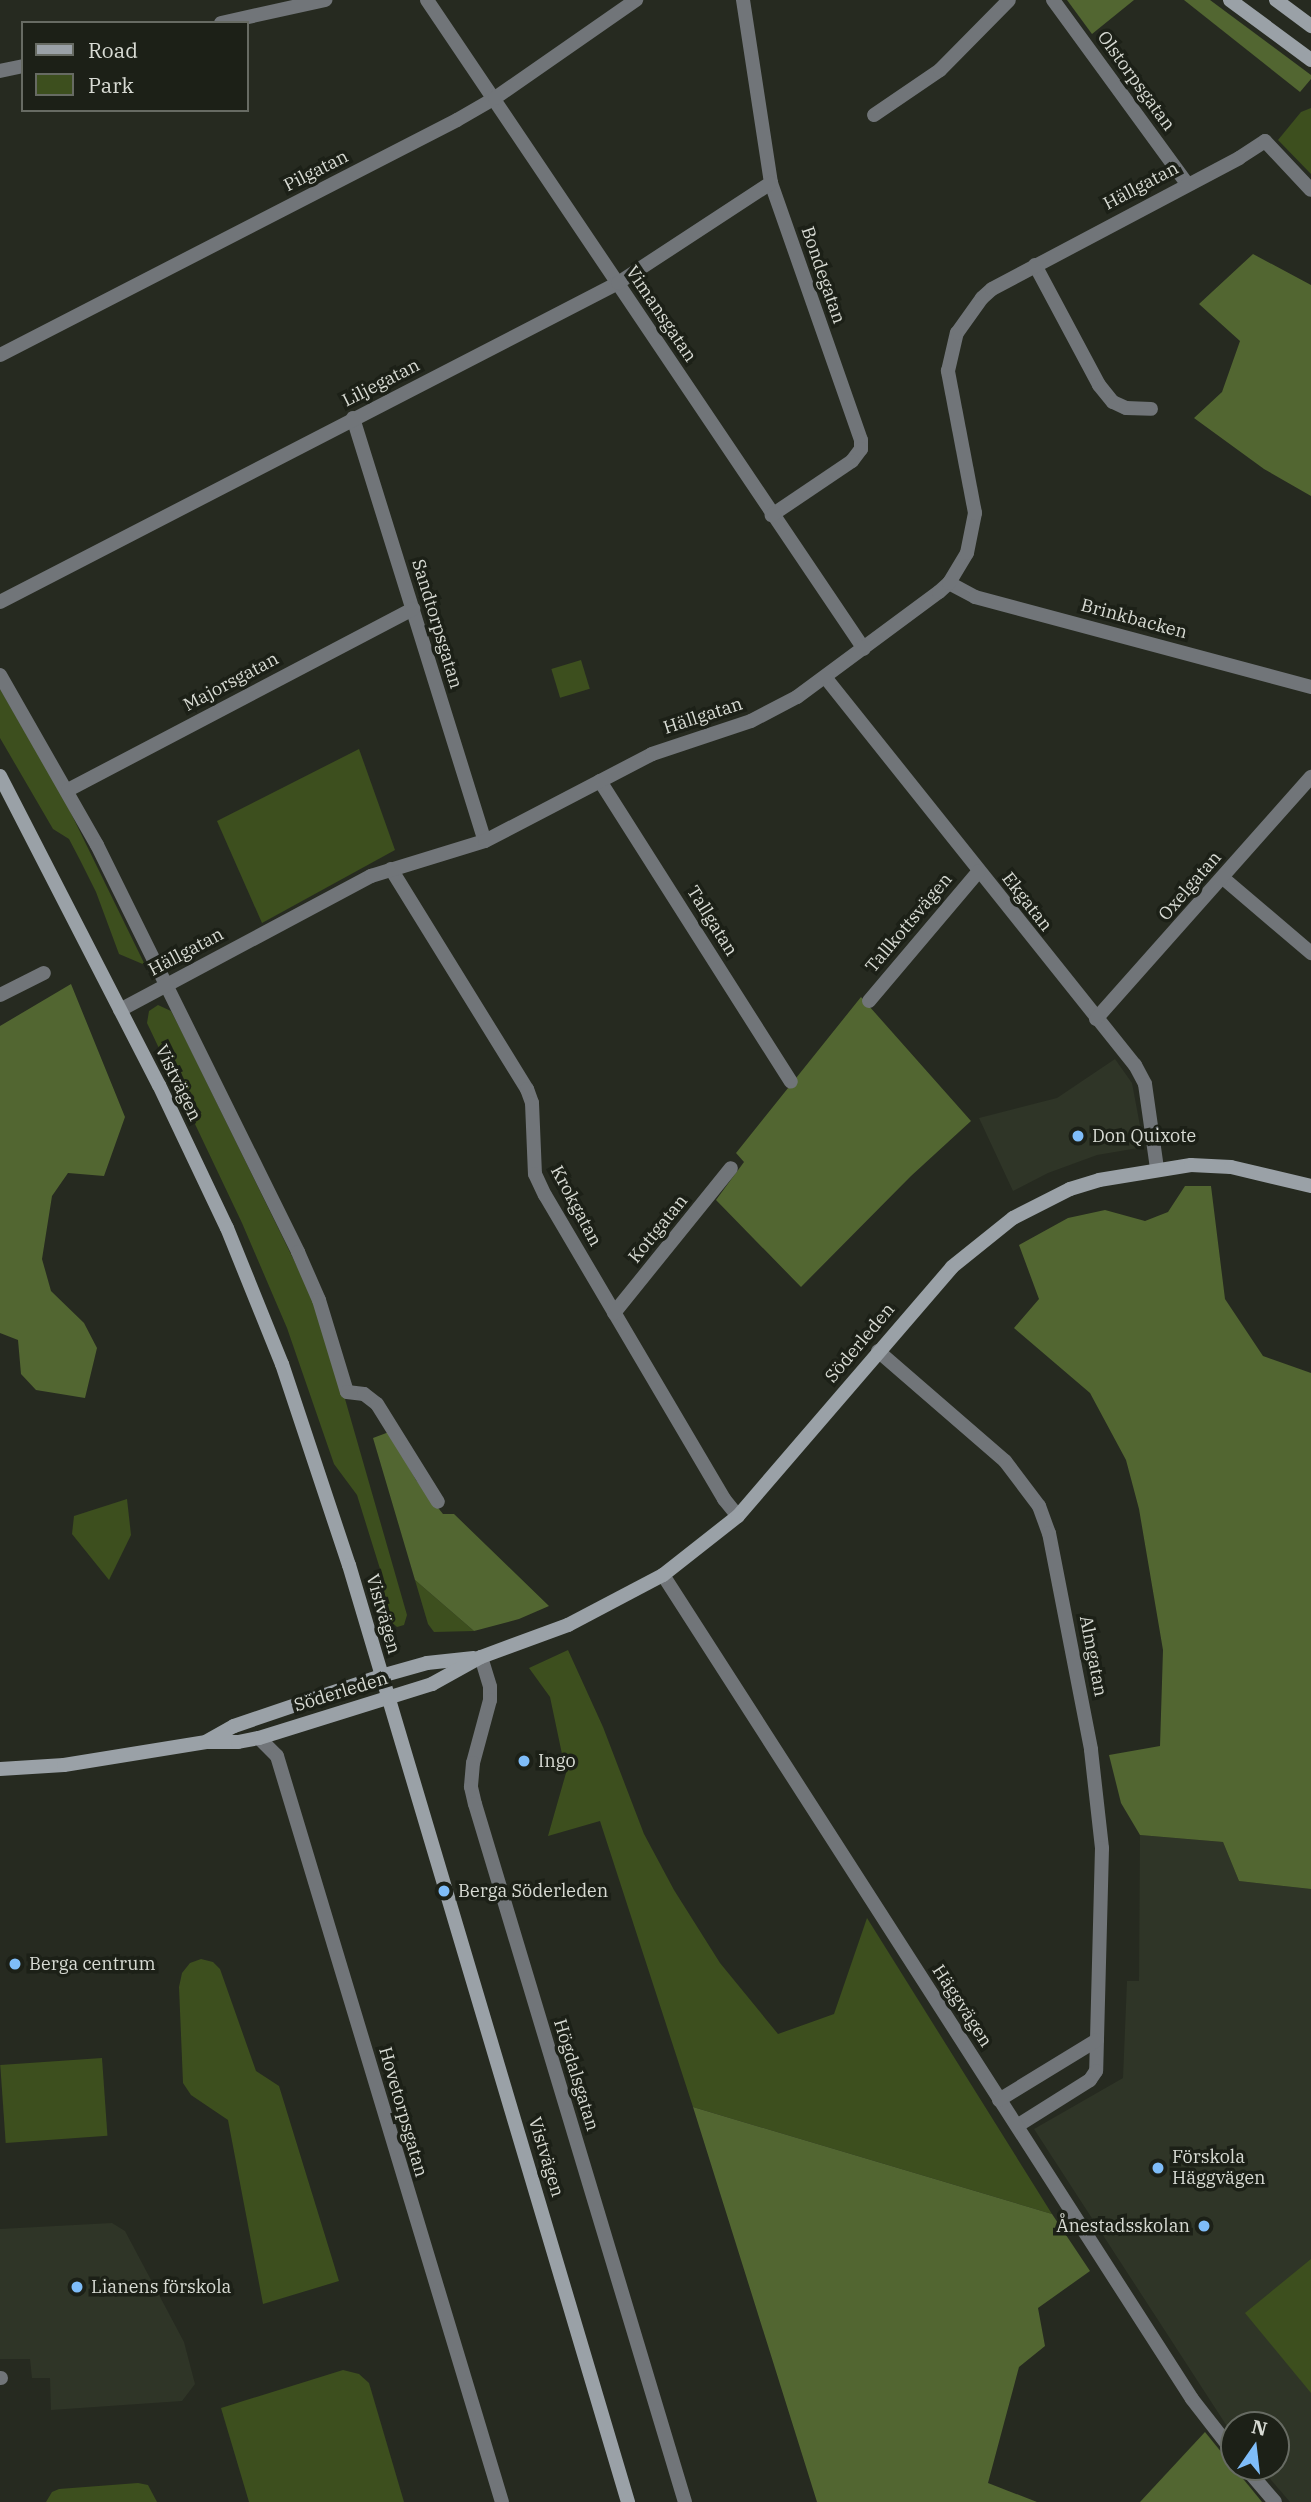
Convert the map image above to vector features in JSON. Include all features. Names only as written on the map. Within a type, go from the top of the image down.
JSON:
[{"type":"main road","points":[[1230,0],[1311,61]]},
{"type":"main road","points":[[1276,0],[1311,26]]},
{"type":"main road","name":"Vistvägen","points":[[0,776],[120,1010],[227,1228],[282,1364],[349,1565],[628,2502]]},
{"type":"main road","name":"Söderleden","points":[[0,1769],[64,1765],[206,1742],[238,1742],[259,1738],[432,1684],[481,1657],[591,1615],[663,1575],[738,1516],[952,1266],[1013,1218],[1070,1189],[1157,1168],[1191,1165],[1231,1167],[1311,1186]]},
{"type":"main road","name":"Söderleden","points":[[206,1742],[234,1726],[381,1676],[426,1663],[481,1657]]},
{"type":"street","points":[[230,21],[325,0]]},
{"type":"street","name":"Vimansgatan","points":[[428,0],[864,649]]},
{"type":"street","name":"Pilgatan","points":[[0,355],[457,120],[495,98],[636,0]]},
{"type":"street","name":"Bondegatan","points":[[743,0],[771,183],[861,440],[861,449],[852,461],[772,515]]},
{"type":"street","points":[[874,115],[940,71],[1009,0]]},
{"type":"street","name":"Olstorpsgatan","points":[[1053,0],[1187,184]]},
{"type":"street","points":[[0,71],[21,66]]},
{"type":"street","name":"Hällgatan","points":[[120,1010],[343,890],[391,869],[485,841],[652,754],[775,711],[825,677],[949,583],[972,540],[975,513],[948,371],[952,347],[963,321],[982,298],[1035,265],[1239,159],[1265,141],[1311,190]]},
{"type":"street","name":"Liljegatan","points":[[0,602],[618,283],[771,183]]},
{"type":"street","points":[[1035,265],[1100,385],[1113,402],[1126,408],[1151,409]]},
{"type":"street","name":"Sandtorpsgatan","points":[[353,418],[485,841]]},
{"type":"street","name":"Brinkbacken","points":[[949,583],[975,597],[1311,687]]},
{"type":"street","name":"Majorsgatan","points":[[68,790],[412,609]]},
{"type":"street","name":"Vistvägen","points":[[0,675],[68,790],[298,1252],[319,1300],[346,1392],[364,1394],[377,1404],[438,1502]]},
{"type":"street","name":"Ekgatan","points":[[825,677],[1096,1020],[1142,1074],[1157,1168]]},
{"type":"street","name":"Oxelgatan","points":[[1096,1020],[1311,777]]},
{"type":"street","name":"Tallgatan","points":[[600,781],[791,1082]]},
{"type":"street","name":"Krokgatan","points":[[391,869],[524,1082],[532,1103],[535,1174],[724,1499],[738,1516]]},
{"type":"street","name":"Tallkottsvägen","points":[[869,1001],[979,871]]},
{"type":"street","points":[[1223,878],[1311,953]]},
{"type":"street","points":[[0,995],[44,973]]},
{"type":"street","name":"Kottgatan","points":[[614,1313],[731,1168]]},
{"type":"street","name":"Almgatan","points":[[878,1351],[1005,1461],[1039,1506],[1049,1533],[1101,1817],[1103,1885],[1093,2077],[1017,2126]]},
{"type":"street","name":"Häggvägen","points":[[663,1575],[999,2100],[1198,2407],[1220,2436]]},
{"type":"street","name":"Högdalsgatan","points":[[481,1657],[490,1687],[473,1763],[471,1787],[475,1804],[685,2502]]},
{"type":"street","name":"Hovetorpsgatan","points":[[259,1738],[277,1756],[502,2502]]},
{"type":"street","points":[[999,2100],[1097,2040]]},
{"type":"street","points":[[1257,2481],[1275,2502]]},
{"type":"shaded area","points":[[1115,1059],[1132,1083],[1144,1147],[1097,1155],[1048,1173],[1013,1191],[979,1118],[1057,1098]]},
{"type":"shaded area","name":"Ånestadsskolan","points":[[1140,1835],[1223,1842],[1239,1881],[1311,1889],[1311,2502],[1290,2502],[1272,2481],[1290,2481],[1290,2411],[1220,2411],[1220,2415],[1034,2129],[1123,2078],[1127,1981],[1139,1981]]},
{"type":"shaded area","name":"Lianens förskola","points":[[112,2223],[125,2231],[184,2342],[195,2384],[182,2401],[51,2410],[50,2378],[32,2378],[30,2359],[0,2359],[0,2229]]},
{"type":"green space","points":[[1067,0],[1134,0],[1092,34]]},
{"type":"green space","points":[[1184,0],[1210,0],[1311,75],[1311,79],[1300,92]]},
{"type":"green space","points":[[1311,108],[1311,174],[1278,140],[1301,112]]},
{"type":"green space","points":[[1253,254],[1311,285],[1311,496],[1264,469],[1194,418],[1222,392],[1240,341],[1199,304]]},
{"type":"green space","points":[[581,660],[590,689],[560,698],[551,669]]},
{"type":"green space","points":[[0,689],[65,801],[145,965],[119,954],[96,892],[69,839],[53,829],[0,738]]},
{"type":"green space","points":[[359,749],[395,850],[262,923],[217,821]]},
{"type":"green space","points":[[71,984],[125,1117],[104,1176],[68,1173],[52,1196],[42,1259],[51,1291],[84,1323],[97,1348],[85,1398],[36,1390],[21,1374],[18,1340],[0,1333],[0,1026]]},
{"type":"green space","points":[[861,997],[971,1121],[911,1176],[801,1287],[716,1200],[744,1162],[736,1153]]},
{"type":"green space","points":[[158,1005],[171,1011],[311,1295],[337,1371],[407,1615],[404,1625],[397,1627],[389,1620],[381,1572],[357,1495],[334,1464],[287,1328],[242,1223],[147,1023],[149,1011]]},
{"type":"green space","points":[[1185,1186],[1211,1186],[1225,1299],[1263,1356],[1311,1373],[1311,1889],[1239,1881],[1223,1842],[1140,1835],[1121,1803],[1109,1755],[1160,1746],[1163,1650],[1139,1509],[1126,1460],[1090,1393],[1014,1328],[1039,1299],[1019,1245],[1068,1218],[1105,1210],[1145,1221],[1168,1212]]},
{"type":"green space","points":[[389,1432],[416,1480],[443,1514],[454,1514],[549,1606],[519,1619],[474,1631],[415,1580],[373,1438]]},
{"type":"green space","points":[[127,1499],[131,1535],[109,1580],[72,1534],[74,1516]]},
{"type":"green space","points":[[415,1580],[474,1631],[434,1632],[428,1624]]},
{"type":"green space","points":[[568,1650],[603,1727],[644,1834],[674,1890],[720,1963],[778,2034],[834,2014],[867,1918],[1052,2214],[693,2107],[600,1821],[548,1836],[566,1773],[550,1697],[529,1668]]},
{"type":"green space","points":[[201,1959],[213,1962],[220,1969],[256,2071],[279,2086],[339,2281],[263,2304],[228,2120],[191,2095],[183,2083],[179,1987],[182,1973],[190,1963]]},
{"type":"green space","points":[[102,2058],[107,2136],[6,2143],[0,2065]]},
{"type":"green space","points":[[693,2107],[1052,2214],[1090,2271],[1038,2308],[1045,2346],[1019,2367],[988,2483],[1037,2502],[817,2502]]},
{"type":"green space","points":[[1311,2259],[1311,2393],[1245,2313]]},
{"type":"green space","points":[[343,2370],[359,2374],[369,2383],[404,2502],[249,2502],[221,2408]]},
{"type":"green space","points":[[1205,2432],[1220,2450],[1220,2481],[1245,2481],[1262,2502],[1140,2502]]},
{"type":"green space","points":[[138,2483],[148,2485],[157,2502],[46,2502],[52,2492],[59,2489]]},
{"type":"place","name":"Don Quixote","points":[[1078,1136]]},
{"type":"place","name":"Ingo","points":[[524,1761]]},
{"type":"place","name":"Berga Söderleden","points":[[444,1891]]},
{"type":"place","name":"Berga centrum","points":[[15,1964]]},
{"type":"place","name":"Förskola Häggvägen","points":[[1158,2168]]},
{"type":"place","name":"Ånestadsskolan","points":[[1204,2226]]},
{"type":"place","name":"Lianens förskola","points":[[77,2287]]}]
